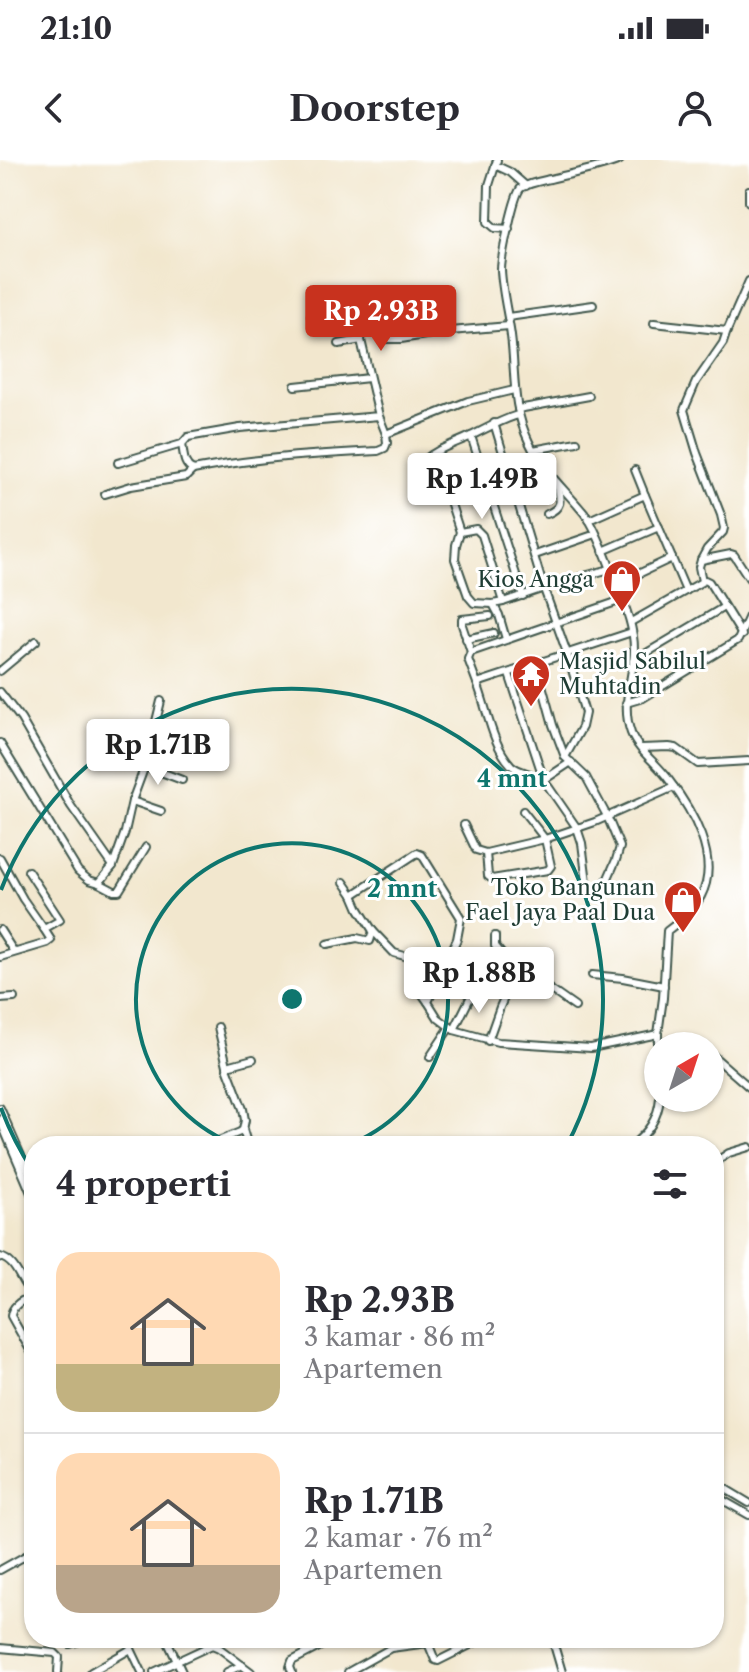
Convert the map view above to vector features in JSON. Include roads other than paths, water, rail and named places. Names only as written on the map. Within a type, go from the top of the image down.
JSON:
[{"type":"street","points":[[620,160],[526,186],[518,192],[503,249],[501,272],[518,412],[536,457],[589,520],[617,584],[631,622],[634,649],[626,703],[632,736],[688,808],[702,840],[707,863],[707,878],[701,897],[693,909],[667,931],[658,1032]]},
{"type":"street","points":[[509,229],[495,228],[488,222],[489,185],[496,162],[526,186]]},
{"type":"street","points":[[749,190],[749,202]]},
{"type":"street","points":[[702,581],[701,560],[724,528],[684,410],[690,393],[723,343],[749,281]]},
{"type":"street","points":[[105,494],[131,486],[186,477],[193,470],[232,463],[385,448],[386,434],[369,378],[358,306],[352,302],[311,316]]},
{"type":"street","points":[[508,317],[593,305]]},
{"type":"street","points":[[447,316],[450,331]]},
{"type":"street","points":[[654,323],[727,331]]},
{"type":"street","points":[[384,333],[387,339],[401,339],[509,326]]},
{"type":"street","points":[[339,344],[361,340]]},
{"type":"street","points":[[295,386],[369,378]]},
{"type":"street","points":[[386,434],[468,401],[514,390]]},
{"type":"street","points":[[589,396],[518,412],[441,449],[425,460],[448,495],[460,532],[455,559],[468,596],[474,603],[503,602],[610,569]]},
{"type":"street","points":[[118,463],[182,444],[188,437],[240,428],[379,416]]},
{"type":"street","points":[[494,423],[585,713],[568,760],[544,780]]},
{"type":"street","points":[[471,436],[523,596]]},
{"type":"street","points":[[533,450],[577,442]]},
{"type":"street","points":[[182,444],[185,463],[193,470]]},
{"type":"street","points":[[635,470],[686,591]]},
{"type":"street","points":[[547,514],[557,510],[559,505],[557,483]]},
{"type":"street","points":[[589,520],[645,495]]},
{"type":"street","points":[[603,551],[659,527]]},
{"type":"street","points":[[460,532],[476,529],[482,535],[503,602]]},
{"type":"street","points":[[535,555],[596,534]]},
{"type":"street","points":[[701,560],[734,555],[749,578]]},
{"type":"street","points":[[617,584],[672,558]]},
{"type":"street","points":[[631,622],[705,580],[742,635]]},
{"type":"street","points":[[544,780],[533,774],[513,772],[502,753],[468,655],[622,600]]},
{"type":"street","points":[[493,604],[506,639]]},
{"type":"street","points":[[633,661],[724,607]]},
{"type":"street","points":[[471,652],[462,619],[490,616]]},
{"type":"street","points":[[626,703],[643,698],[738,640],[749,616]]},
{"type":"street","points":[[477,683],[632,632]]},
{"type":"street","points":[[466,639],[494,633]]},
{"type":"street","points":[[0,671],[36,641]]},
{"type":"street","points":[[509,674],[544,780],[577,828],[588,890],[601,894],[620,851],[607,816],[586,777],[568,760],[553,725],[536,663]]},
{"type":"street","points":[[0,692],[21,719],[71,806],[113,866]]},
{"type":"street","points":[[99,883],[113,866],[125,832],[161,701]]},
{"type":"street","points":[[0,743],[78,871],[89,880],[119,891],[146,847]]},
{"type":"street","points":[[641,748],[676,748],[698,764],[749,761]]},
{"type":"street","points":[[145,766],[182,780]]},
{"type":"street","points":[[464,825],[475,849],[486,853],[577,828],[674,787]]},
{"type":"street","points":[[132,801],[161,811]]},
{"type":"street","points":[[486,853],[488,876],[492,879],[547,871],[551,866],[545,839],[523,811]]},
{"type":"street","points":[[353,895],[417,853],[422,855],[461,918],[457,939],[428,1002]]},
{"type":"street","points":[[0,858],[51,940],[0,957]]},
{"type":"street","points":[[28,871],[60,920],[44,929]]},
{"type":"street","points":[[344,882],[373,931],[394,953],[408,957],[423,995],[438,1018],[452,1029],[488,1041],[568,1048],[591,1048],[644,1037]]},
{"type":"street","points":[[0,930],[14,952]]},
{"type":"street","points":[[327,944],[353,939],[370,941],[373,931]]},
{"type":"street","points":[[495,936],[497,949],[516,971],[575,1007]]},
{"type":"street","points":[[488,1041],[516,971]]},
{"type":"street","points":[[592,975],[664,986]]},
{"type":"street","points":[[430,1057],[452,1029],[476,986]]},
{"type":"street","points":[[0,999],[14,998]]},
{"type":"street","points":[[218,1027],[227,1066],[243,1109],[245,1136]]},
{"type":"street","points":[[227,1066],[253,1059]]},
{"type":"street","points":[[724,1065],[749,1087]]},
{"type":"street","points":[[0,1108],[24,1162]]},
{"type":"street","points":[[643,1136],[658,1112]]},
{"type":"street","points":[[0,1120],[24,1176]]},
{"type":"street","points":[[231,1136],[243,1130]]},
{"type":"street","points":[[724,1156],[749,1147]]},
{"type":"street","points":[[0,1257],[13,1264],[24,1284]]},
{"type":"street","points":[[24,1300],[12,1310],[11,1316],[24,1339]]},
{"type":"street","points":[[724,1488],[749,1503]]},
{"type":"street","points":[[724,1501],[749,1515]]},
{"type":"street","points":[[0,1570],[24,1557]]},
{"type":"street","points":[[0,1648],[55,1653],[59,1657],[58,1672]]},
{"type":"street","points":[[171,1648],[182,1672]]},
{"type":"street","points":[[154,1672],[205,1648]]},
{"type":"street","points":[[219,1648],[251,1672]]},
{"type":"street","points":[[292,1672],[292,1661],[317,1648]]},
{"type":"street","points":[[348,1672],[391,1648]]},
{"type":"street","points":[[430,1648],[437,1661],[464,1648]]},
{"type":"street","points":[[555,1648],[562,1672]]},
{"type":"street","points":[[91,1672],[131,1649],[142,1672]]},
{"type":"street","points":[[227,1672],[242,1665]]},
{"type":"place","name":"Kios Angga","points":[[622,613]]},
{"type":"place","name":"Masjid Sabilul Muhtadin","points":[[531,708]]},
{"type":"place","name":"Toko Bangunan Fael Jaya Paal Dua","points":[[683,934]]}]
